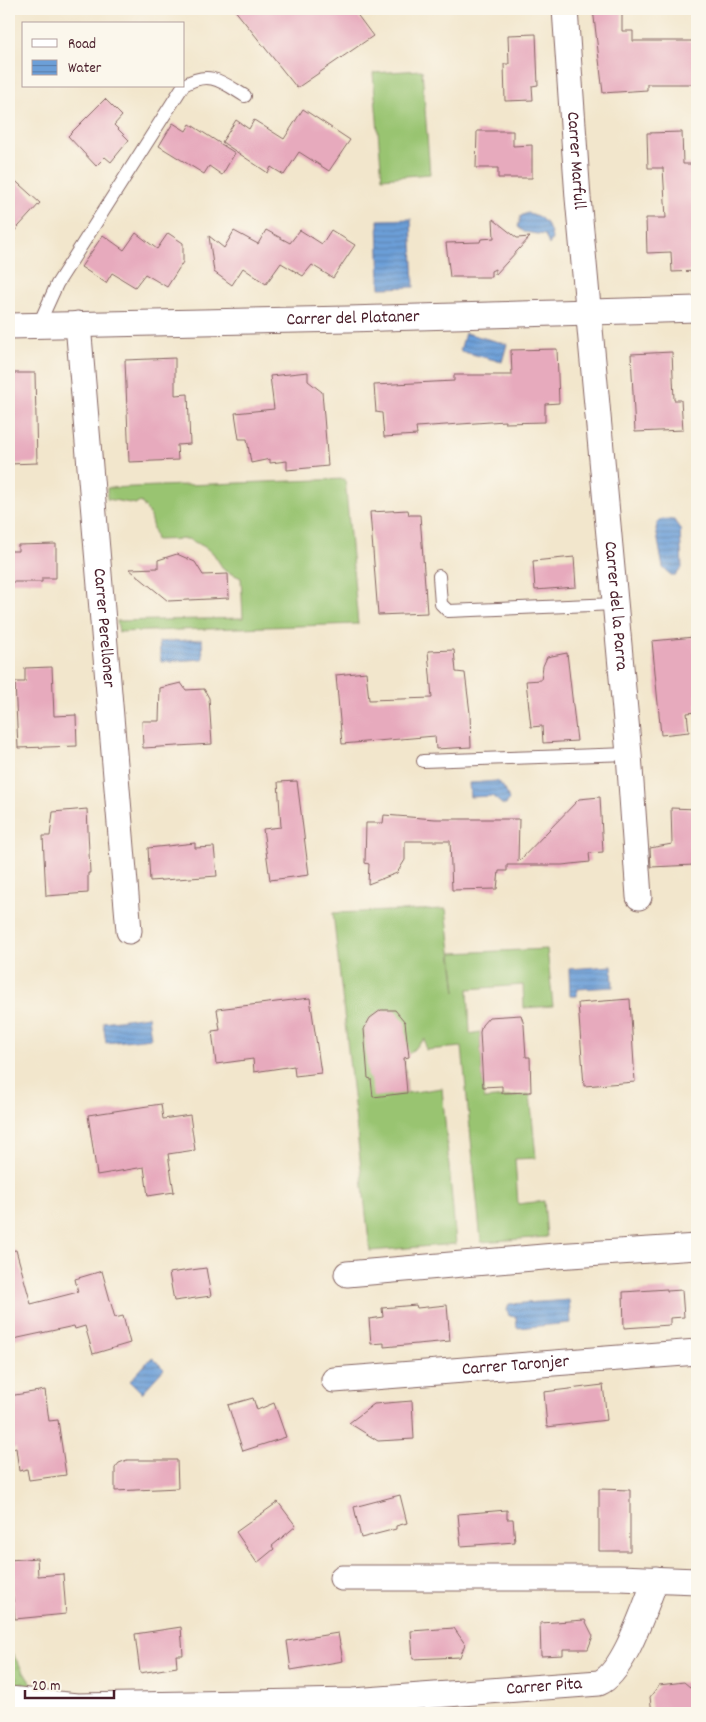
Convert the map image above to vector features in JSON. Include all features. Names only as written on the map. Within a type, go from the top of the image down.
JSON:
[{"type":"street","name":"Carrer Marfull","points":[[565,9],[578,198],[589,314]]},
{"type":"street","name":"Carrer del Plataner","points":[[9,326],[589,314],[697,309]]},
{"type":"street","name":"Carrer del la Parra","points":[[589,314],[629,754],[639,897]]},
{"type":"street","name":"Carrer Perelloner","points":[[78,324],[129,931]]},
{"type":"street","points":[[347,1274],[555,1256],[697,1247]]},
{"type":"street","name":"Carrer Taronjer","points":[[334,1380],[697,1352]]},
{"type":"street","points":[[342,1578],[468,1576],[697,1581]]},
{"type":"street","name":"Carrer Pita","points":[[9,1699],[77,1706],[353,1701],[599,1683],[607,1680],[620,1664],[656,1580]]},
{"type":"lane","points":[[185,85],[193,80],[216,78],[245,96]]},
{"type":"lane","points":[[38,326],[57,284],[182,88]]},
{"type":"lane","points":[[439,576],[442,604],[448,611],[615,604]]},
{"type":"lane","points":[[423,761],[629,754]]},
{"type":"green space","points":[[422,70],[430,174],[382,178],[373,73]]},
{"type":"green space","points":[[345,479],[358,624],[119,632],[117,621],[243,618],[241,578],[224,570],[213,553],[188,539],[156,540],[149,513],[141,502],[136,504],[107,499],[107,488]]},
{"type":"green space","points":[[446,909],[456,992],[452,953],[547,949],[553,1006],[524,1008],[523,985],[468,989],[470,1034],[480,1032],[484,1099],[530,1095],[536,1158],[515,1159],[518,1204],[544,1201],[547,1237],[481,1242],[462,1047],[426,1050],[425,1039],[404,1058],[407,1093],[442,1088],[456,1244],[370,1251],[333,913]]},
{"type":"green space","points":[[9,1648],[36,1692],[9,1689]]},
{"type":"water","points":[[527,213],[541,218],[547,225],[552,239],[549,245],[545,235],[524,232],[518,227],[521,216]]},
{"type":"water","points":[[411,219],[414,287],[380,288],[378,220]]},
{"type":"water","points":[[465,333],[507,344],[502,362],[460,351]]},
{"type":"water","points":[[662,519],[674,520],[680,529],[682,568],[676,575],[671,575],[663,568],[656,529],[658,522]]},
{"type":"water","points":[[202,639],[203,659],[161,662],[159,642]]},
{"type":"water","points":[[497,781],[509,799],[506,805],[503,805],[492,796],[470,797],[469,783]]},
{"type":"water","points":[[612,966],[613,987],[577,989],[577,996],[570,996],[569,969]]},
{"type":"water","points":[[148,1016],[151,1038],[106,1043],[103,1022]]},
{"type":"water","points":[[569,1300],[571,1323],[517,1328],[516,1317],[509,1316],[507,1310],[509,1304]]},
{"type":"water","points":[[152,1357],[164,1369],[142,1393],[130,1381]]},
{"type":"building","points":[[234,9],[353,9],[373,36],[297,88]]},
{"type":"building","points":[[593,9],[622,9],[622,31],[633,31],[633,41],[697,41],[697,84],[647,84],[647,90],[603,93]]},
{"type":"building","points":[[536,34],[538,85],[532,86],[533,100],[505,101],[504,64],[509,64],[508,35]]},
{"type":"building","points":[[105,99],[122,116],[114,125],[129,140],[111,162],[105,157],[96,166],[68,136]]},
{"type":"building","points":[[303,109],[350,140],[329,171],[299,152],[284,175],[271,167],[268,173],[222,142],[236,120],[249,129],[254,120],[284,139]]},
{"type":"building","points":[[173,123],[186,131],[190,124],[235,153],[222,175],[209,166],[204,174],[159,146]]},
{"type":"building","points":[[477,131],[513,131],[513,146],[532,145],[532,178],[498,178],[498,168],[476,168]]},
{"type":"building","points":[[682,132],[683,164],[696,164],[697,271],[672,272],[671,252],[647,253],[646,218],[666,218],[663,168],[648,168],[647,133]]},
{"type":"building","points":[[9,175],[40,203],[9,237]]},
{"type":"building","points":[[493,219],[517,238],[530,237],[495,275],[495,269],[491,271],[491,277],[450,277],[446,243],[480,242],[481,239],[494,238]]},
{"type":"building","points":[[266,230],[290,243],[300,230],[322,244],[331,230],[355,245],[333,278],[312,265],[303,276],[281,263],[266,284],[243,268],[232,285],[214,272],[209,236],[224,248],[234,231],[258,244]]},
{"type":"building","points":[[136,233],[157,249],[168,233],[183,243],[183,262],[167,287],[145,274],[135,287],[112,273],[106,283],[81,267],[103,235],[124,250]]},
{"type":"building","points":[[557,349],[559,403],[545,404],[545,422],[505,423],[505,421],[416,427],[417,435],[384,437],[382,413],[376,412],[374,385],[454,381],[454,375],[512,375],[511,350]]},
{"type":"building","points":[[672,352],[674,400],[681,400],[683,430],[635,432],[631,354]]},
{"type":"building","points":[[175,358],[175,395],[188,394],[190,444],[177,445],[178,460],[129,462],[125,360]]},
{"type":"building","points":[[308,372],[308,381],[322,392],[328,466],[287,470],[287,461],[270,463],[270,459],[251,463],[247,439],[239,439],[235,413],[274,409],[270,376]]},
{"type":"building","points":[[13,373],[35,373],[37,463],[9,464],[9,380],[13,380]]},
{"type":"building","points":[[408,510],[409,515],[420,515],[427,613],[378,615],[370,512]]},
{"type":"building","points":[[56,544],[56,578],[42,578],[42,582],[9,582],[9,551],[18,551],[18,545]]},
{"type":"building","points":[[177,554],[195,562],[203,575],[228,574],[229,598],[168,601],[129,569],[158,568],[158,560]]},
{"type":"building","points":[[574,557],[576,587],[535,590],[533,561]]},
{"type":"building","points":[[694,637],[697,712],[687,713],[689,732],[661,735],[652,641]]},
{"type":"building","points":[[454,650],[456,672],[465,673],[470,713],[471,747],[436,749],[435,736],[342,744],[336,675],[366,672],[369,700],[432,698],[428,651]]},
{"type":"building","points":[[567,653],[577,741],[543,743],[542,726],[531,727],[526,681],[541,680],[543,666],[547,657]]},
{"type":"building","points":[[52,667],[54,716],[76,715],[77,746],[18,748],[15,682],[25,682],[25,668]]},
{"type":"building","points":[[181,683],[186,690],[204,689],[209,698],[212,744],[143,748],[142,721],[159,721],[160,688]]},
{"type":"building","points":[[297,781],[309,875],[270,880],[263,829],[281,827],[278,782]]},
{"type":"building","points":[[600,797],[603,852],[589,853],[590,862],[562,865],[507,865],[507,871],[499,871],[497,889],[452,890],[450,841],[405,841],[405,860],[397,873],[368,884],[369,864],[365,863],[366,823],[383,823],[384,815],[435,819],[519,819],[518,862],[579,799]]},
{"type":"building","points":[[671,808],[697,809],[697,851],[694,851],[694,865],[651,867],[650,848],[672,844]]},
{"type":"building","points":[[87,809],[90,873],[88,873],[88,893],[46,896],[43,836],[50,836],[53,812]]},
{"type":"building","points":[[195,843],[195,848],[214,847],[217,876],[150,881],[148,848]]},
{"type":"building","points":[[310,998],[321,1073],[295,1076],[294,1066],[254,1072],[253,1059],[216,1064],[212,1031],[220,1030],[217,1009]]},
{"type":"building","points":[[630,999],[635,1082],[584,1086],[578,1003]]},
{"type":"building","points":[[381,1010],[395,1010],[405,1022],[409,1057],[404,1058],[407,1093],[373,1097],[371,1079],[368,1078],[364,1029],[370,1018]]},
{"type":"building","points":[[521,1015],[524,1025],[526,1057],[530,1057],[531,1092],[502,1093],[502,1086],[483,1087],[480,1032],[482,1025],[489,1017]]},
{"type":"building","points":[[161,1104],[163,1119],[190,1115],[195,1150],[168,1154],[174,1192],[148,1196],[144,1167],[97,1175],[88,1115]]},
{"type":"building","points":[[16,1250],[31,1304],[78,1292],[75,1279],[102,1271],[115,1318],[123,1316],[130,1343],[93,1354],[85,1326],[75,1329],[74,1326],[9,1340],[9,1251]]},
{"type":"building","points":[[206,1268],[211,1296],[174,1301],[169,1273]]},
{"type":"building","points":[[667,1289],[667,1291],[682,1290],[684,1317],[670,1318],[670,1325],[624,1328],[623,1292]]},
{"type":"building","points":[[416,1305],[417,1308],[447,1305],[450,1341],[384,1347],[384,1343],[371,1344],[369,1319],[383,1317],[382,1308]]},
{"type":"building","points":[[603,1385],[607,1420],[547,1427],[544,1392]]},
{"type":"building","points":[[45,1390],[49,1421],[58,1420],[66,1475],[29,1480],[27,1469],[19,1471],[16,1448],[9,1449],[9,1396]]},
{"type":"building","points":[[253,1398],[257,1410],[274,1403],[286,1437],[243,1451],[228,1405]]},
{"type":"building","points":[[412,1401],[414,1439],[378,1441],[349,1423],[374,1404]]},
{"type":"building","points":[[127,1460],[177,1460],[178,1488],[115,1491],[115,1468],[119,1463]]},
{"type":"building","points":[[599,1489],[630,1490],[630,1551],[599,1551]]},
{"type":"building","points":[[400,1495],[407,1523],[396,1526],[396,1529],[361,1538],[354,1507]]},
{"type":"building","points":[[278,1502],[296,1526],[272,1546],[274,1549],[257,1563],[236,1532]]},
{"type":"building","points":[[507,1510],[507,1519],[513,1519],[515,1542],[461,1546],[458,1514]]},
{"type":"building","points":[[37,1558],[38,1576],[63,1574],[66,1614],[15,1619],[9,1560]]},
{"type":"building","points":[[585,1620],[593,1636],[588,1649],[563,1649],[563,1655],[541,1656],[540,1623]]},
{"type":"building","points":[[181,1627],[183,1655],[176,1655],[177,1667],[140,1673],[135,1634]]},
{"type":"building","points":[[454,1628],[465,1644],[460,1657],[413,1659],[411,1631]]},
{"type":"building","points":[[338,1633],[343,1661],[291,1670],[287,1641]]},
{"type":"building","points":[[684,1682],[697,1693],[697,1713],[652,1713],[650,1697],[659,1685]]}]
